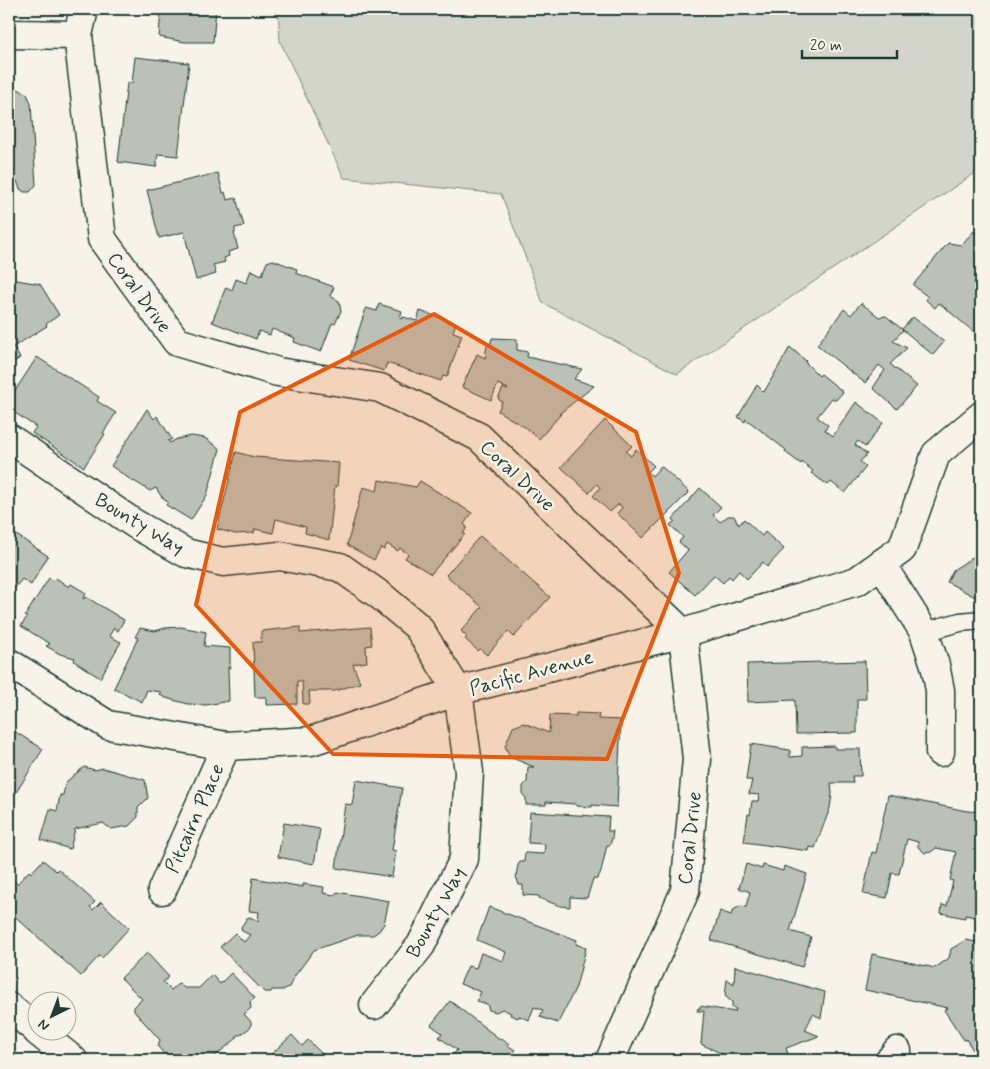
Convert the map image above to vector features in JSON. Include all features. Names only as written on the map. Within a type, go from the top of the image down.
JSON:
[{"type":"street","name":"Coral Drive","points":[[84,9],[78,35],[102,239],[177,342],[278,372],[380,388],[479,437],[683,633],[697,759],[685,891],[610,1060]]},
{"type":"street","points":[[9,34],[78,35]]},
{"type":"street","name":"Pacific Avenue","points":[[9,663],[108,725],[226,746],[311,741],[458,692],[683,633],[858,581],[902,549],[936,454],[981,416]]},
{"type":"street","name":"Bounty Way","points":[[9,438],[135,524],[186,553],[222,562],[280,556],[340,567],[381,596],[418,627],[458,692],[469,772],[464,859],[421,945],[374,1005]]},
{"type":"street","points":[[881,564],[924,632],[935,665],[940,690],[940,752]]},
{"type":"street","name":"Pitcairn Place","points":[[162,890],[226,746]]},
{"type":"street","points":[[9,1007],[28,1023]]},
{"type":"street","points":[[51,1042],[73,1060]]},
{"type":"lane","points":[[924,632],[960,622],[981,620]]},
{"type":"highlighted area","points":[[434,314],[636,432],[679,573],[607,759],[333,754],[196,605],[240,412]]},
{"type":"shaded area","points":[[278,9],[981,9],[981,169],[677,374],[543,303],[501,194],[344,178],[280,41]]},
{"type":"building","points":[[161,9],[216,9],[213,42],[185,42],[159,37]]},
{"type":"building","points":[[135,57],[189,63],[178,156],[158,154],[156,167],[118,162],[127,83],[132,83]]},
{"type":"building","points":[[18,89],[27,94],[31,103],[36,185],[30,192],[24,192],[20,189],[17,181],[14,180],[9,197],[9,90]]},
{"type":"building","points":[[218,173],[223,193],[225,192],[227,200],[236,198],[244,226],[235,228],[234,233],[238,249],[228,252],[229,256],[224,258],[225,262],[213,265],[216,274],[196,280],[184,232],[159,238],[147,190]]},
{"type":"building","points":[[974,231],[981,238],[981,335],[976,330],[974,332],[939,303],[935,308],[926,300],[928,297],[913,285],[948,243],[961,245]]},
{"type":"building","points":[[273,260],[297,269],[296,273],[334,287],[330,296],[339,301],[341,311],[335,324],[332,323],[321,352],[294,342],[295,338],[272,329],[270,335],[259,331],[256,339],[212,322],[226,287],[232,290],[236,279],[246,283],[251,270],[262,275],[267,262]]},
{"type":"building","points":[[9,272],[14,281],[40,284],[59,315],[46,324],[47,326],[13,347],[20,358],[9,365]]},
{"type":"building","points":[[861,303],[879,317],[886,316],[903,330],[893,341],[907,348],[890,364],[917,386],[897,409],[873,388],[885,370],[879,365],[865,383],[817,345],[844,309],[851,315]]},
{"type":"building","points":[[379,304],[402,311],[400,318],[402,319],[403,317],[417,321],[420,311],[456,323],[453,332],[462,335],[447,377],[443,376],[441,381],[387,363],[384,371],[349,360],[366,308],[377,311]]},
{"type":"building","points":[[913,317],[944,342],[933,355],[902,329]]},
{"type":"building","points":[[492,338],[517,339],[517,350],[528,352],[527,357],[582,369],[574,379],[594,386],[559,414],[561,414],[539,439],[526,428],[498,411],[502,402],[498,399],[503,388],[508,389],[498,384],[491,400],[462,387],[477,354],[485,358],[487,345],[490,346]]},
{"type":"building","points":[[790,347],[819,376],[821,374],[843,392],[836,400],[832,398],[817,417],[828,425],[825,430],[833,436],[856,402],[883,423],[865,447],[858,441],[855,445],[867,454],[860,462],[866,467],[845,493],[831,482],[828,485],[811,473],[813,471],[785,452],[786,450],[746,419],[745,422],[738,417],[757,385],[764,392]]},
{"type":"building","points":[[37,357],[99,397],[97,401],[116,413],[84,467],[32,433],[36,427],[9,409],[9,400]]},
{"type":"building","points":[[147,409],[154,419],[157,416],[172,439],[168,441],[170,443],[177,439],[191,436],[205,438],[220,449],[207,495],[191,520],[166,505],[168,502],[156,488],[150,491],[111,466]]},
{"type":"building","points":[[605,420],[632,446],[626,452],[631,456],[636,449],[654,466],[648,472],[652,476],[661,466],[689,492],[643,538],[617,513],[622,508],[619,504],[610,512],[593,496],[600,488],[597,484],[589,493],[561,467]]},
{"type":"building","points":[[236,452],[254,457],[339,463],[329,540],[305,533],[306,527],[276,519],[273,533],[255,529],[254,533],[235,534],[217,529]]},
{"type":"building","points":[[379,480],[416,487],[420,481],[472,513],[464,524],[467,527],[463,534],[465,534],[431,574],[405,558],[408,554],[400,548],[398,551],[387,544],[384,550],[381,548],[374,560],[347,545],[363,487],[377,491]]},
{"type":"building","points":[[700,488],[721,507],[713,515],[720,522],[728,516],[734,516],[739,525],[744,519],[762,536],[765,532],[784,549],[767,567],[763,562],[747,579],[739,571],[732,579],[729,576],[723,583],[714,575],[695,595],[669,572],[688,550],[679,542],[683,537],[670,525]]},
{"type":"building","points":[[977,511],[981,511],[981,543],[976,536]]},
{"type":"building","points":[[9,530],[48,556],[31,585],[22,579],[9,595]]},
{"type":"building","points":[[480,536],[550,597],[514,637],[508,631],[487,655],[480,649],[478,651],[465,639],[467,637],[461,631],[482,607],[446,575]]},
{"type":"building","points":[[981,552],[981,595],[977,598],[947,582],[953,570]]},
{"type":"building","points":[[49,578],[54,581],[56,578],[69,587],[71,584],[86,593],[83,599],[86,597],[124,620],[118,631],[114,628],[109,636],[121,642],[100,678],[74,661],[75,658],[60,654],[46,646],[50,644],[21,626],[27,617],[25,616]]},
{"type":"building","points":[[181,627],[206,632],[204,646],[230,648],[230,668],[228,667],[229,701],[206,705],[188,704],[166,698],[160,695],[161,692],[147,690],[142,702],[114,688],[138,638],[135,637],[140,628],[155,631]]},
{"type":"building","points":[[300,627],[300,633],[370,627],[372,645],[366,646],[367,662],[353,664],[360,683],[335,691],[309,691],[310,704],[303,704],[302,681],[297,681],[297,704],[266,705],[266,697],[255,697],[253,642],[261,642],[261,631]]},
{"type":"building","points":[[865,661],[866,699],[857,699],[857,733],[796,734],[795,700],[748,702],[747,664]]},
{"type":"building","points":[[576,713],[599,714],[598,719],[621,720],[617,807],[576,806],[576,804],[546,802],[546,805],[526,805],[523,786],[527,782],[528,767],[534,767],[510,757],[505,746],[513,727],[524,723],[549,733],[550,715],[576,716]]},
{"type":"building","points":[[9,728],[43,749],[9,804]]},
{"type":"building","points":[[751,744],[790,750],[790,757],[802,756],[802,747],[835,746],[835,749],[860,749],[861,776],[852,776],[853,783],[831,783],[830,808],[815,848],[810,847],[809,851],[744,842],[752,801],[758,801],[759,795],[749,794],[752,780],[746,780]]},
{"type":"building","points":[[84,767],[95,770],[103,768],[145,780],[148,798],[138,808],[138,817],[129,826],[111,829],[103,823],[75,829],[70,849],[41,840],[50,809],[57,811],[60,795],[63,795],[66,782]]},
{"type":"building","points":[[356,780],[402,788],[392,850],[396,851],[392,877],[336,868],[345,804],[352,805]]},
{"type":"building","points":[[888,795],[967,811],[981,812],[981,918],[965,915],[965,918],[941,913],[942,905],[947,906],[953,881],[950,880],[956,852],[936,848],[931,852],[925,853],[918,847],[918,842],[907,839],[899,874],[892,873],[887,898],[863,894],[872,852],[876,853]]},
{"type":"building","points":[[530,812],[609,817],[608,831],[613,831],[612,838],[610,845],[607,845],[601,872],[597,879],[593,879],[587,898],[570,897],[570,907],[560,906],[539,898],[539,896],[523,895],[523,885],[519,885],[516,876],[518,865],[520,862],[524,862],[525,853],[544,854],[545,844],[528,843]]},
{"type":"building","points":[[284,823],[320,829],[314,864],[278,857]]},
{"type":"building","points":[[43,860],[56,871],[58,869],[95,902],[90,907],[93,910],[101,902],[129,928],[102,958],[99,956],[81,976],[9,911],[9,882],[12,879],[17,884]]},
{"type":"building","points":[[746,864],[762,869],[763,865],[783,871],[784,866],[807,874],[790,931],[811,937],[802,967],[711,940],[720,911],[731,915],[733,910],[741,906],[746,907],[750,892],[739,888]]},
{"type":"building","points":[[253,878],[303,887],[303,884],[324,887],[323,893],[334,895],[337,892],[389,901],[384,924],[373,935],[358,935],[314,950],[289,987],[283,990],[264,992],[220,947],[235,933],[244,942],[250,935],[242,931],[241,927],[247,918],[250,917],[258,921],[259,912],[249,911]]},
{"type":"building","points":[[489,907],[577,940],[576,944],[586,948],[576,987],[558,1023],[540,1017],[543,1010],[534,1007],[529,1020],[510,1015],[511,1013],[502,1009],[496,1012],[489,1010],[487,1004],[477,1001],[481,992],[460,984],[468,966],[476,968],[481,953],[503,961],[506,952],[477,940]]},
{"type":"building","points":[[966,940],[981,943],[981,1057],[977,1056],[966,1039],[964,1040],[944,1010],[948,1008],[865,990],[872,954],[935,968],[949,958],[951,949]]},
{"type":"building","points":[[147,953],[169,977],[163,982],[171,990],[179,983],[184,988],[199,988],[212,975],[220,984],[231,973],[255,998],[250,1002],[251,1008],[244,1014],[251,1022],[251,1027],[237,1035],[237,1038],[210,1060],[170,1060],[158,1047],[160,1040],[134,1011],[134,1007],[142,999],[121,978]]},
{"type":"building","points":[[735,966],[825,992],[821,1018],[813,1014],[805,1030],[819,1036],[786,1048],[790,1060],[735,1060],[701,1044],[704,1011],[697,1011],[698,1008],[700,1009],[700,1006],[735,1012],[736,1009],[732,1008],[732,1002],[725,996],[727,979],[734,984]]},
{"type":"building","points":[[450,1001],[501,1040],[502,1038],[509,1044],[507,1045],[515,1050],[512,1053],[521,1060],[449,1060],[457,1050],[439,1037],[442,1033],[431,1025]]},
{"type":"building","points":[[292,1035],[302,1046],[308,1040],[328,1060],[265,1060]]}]
